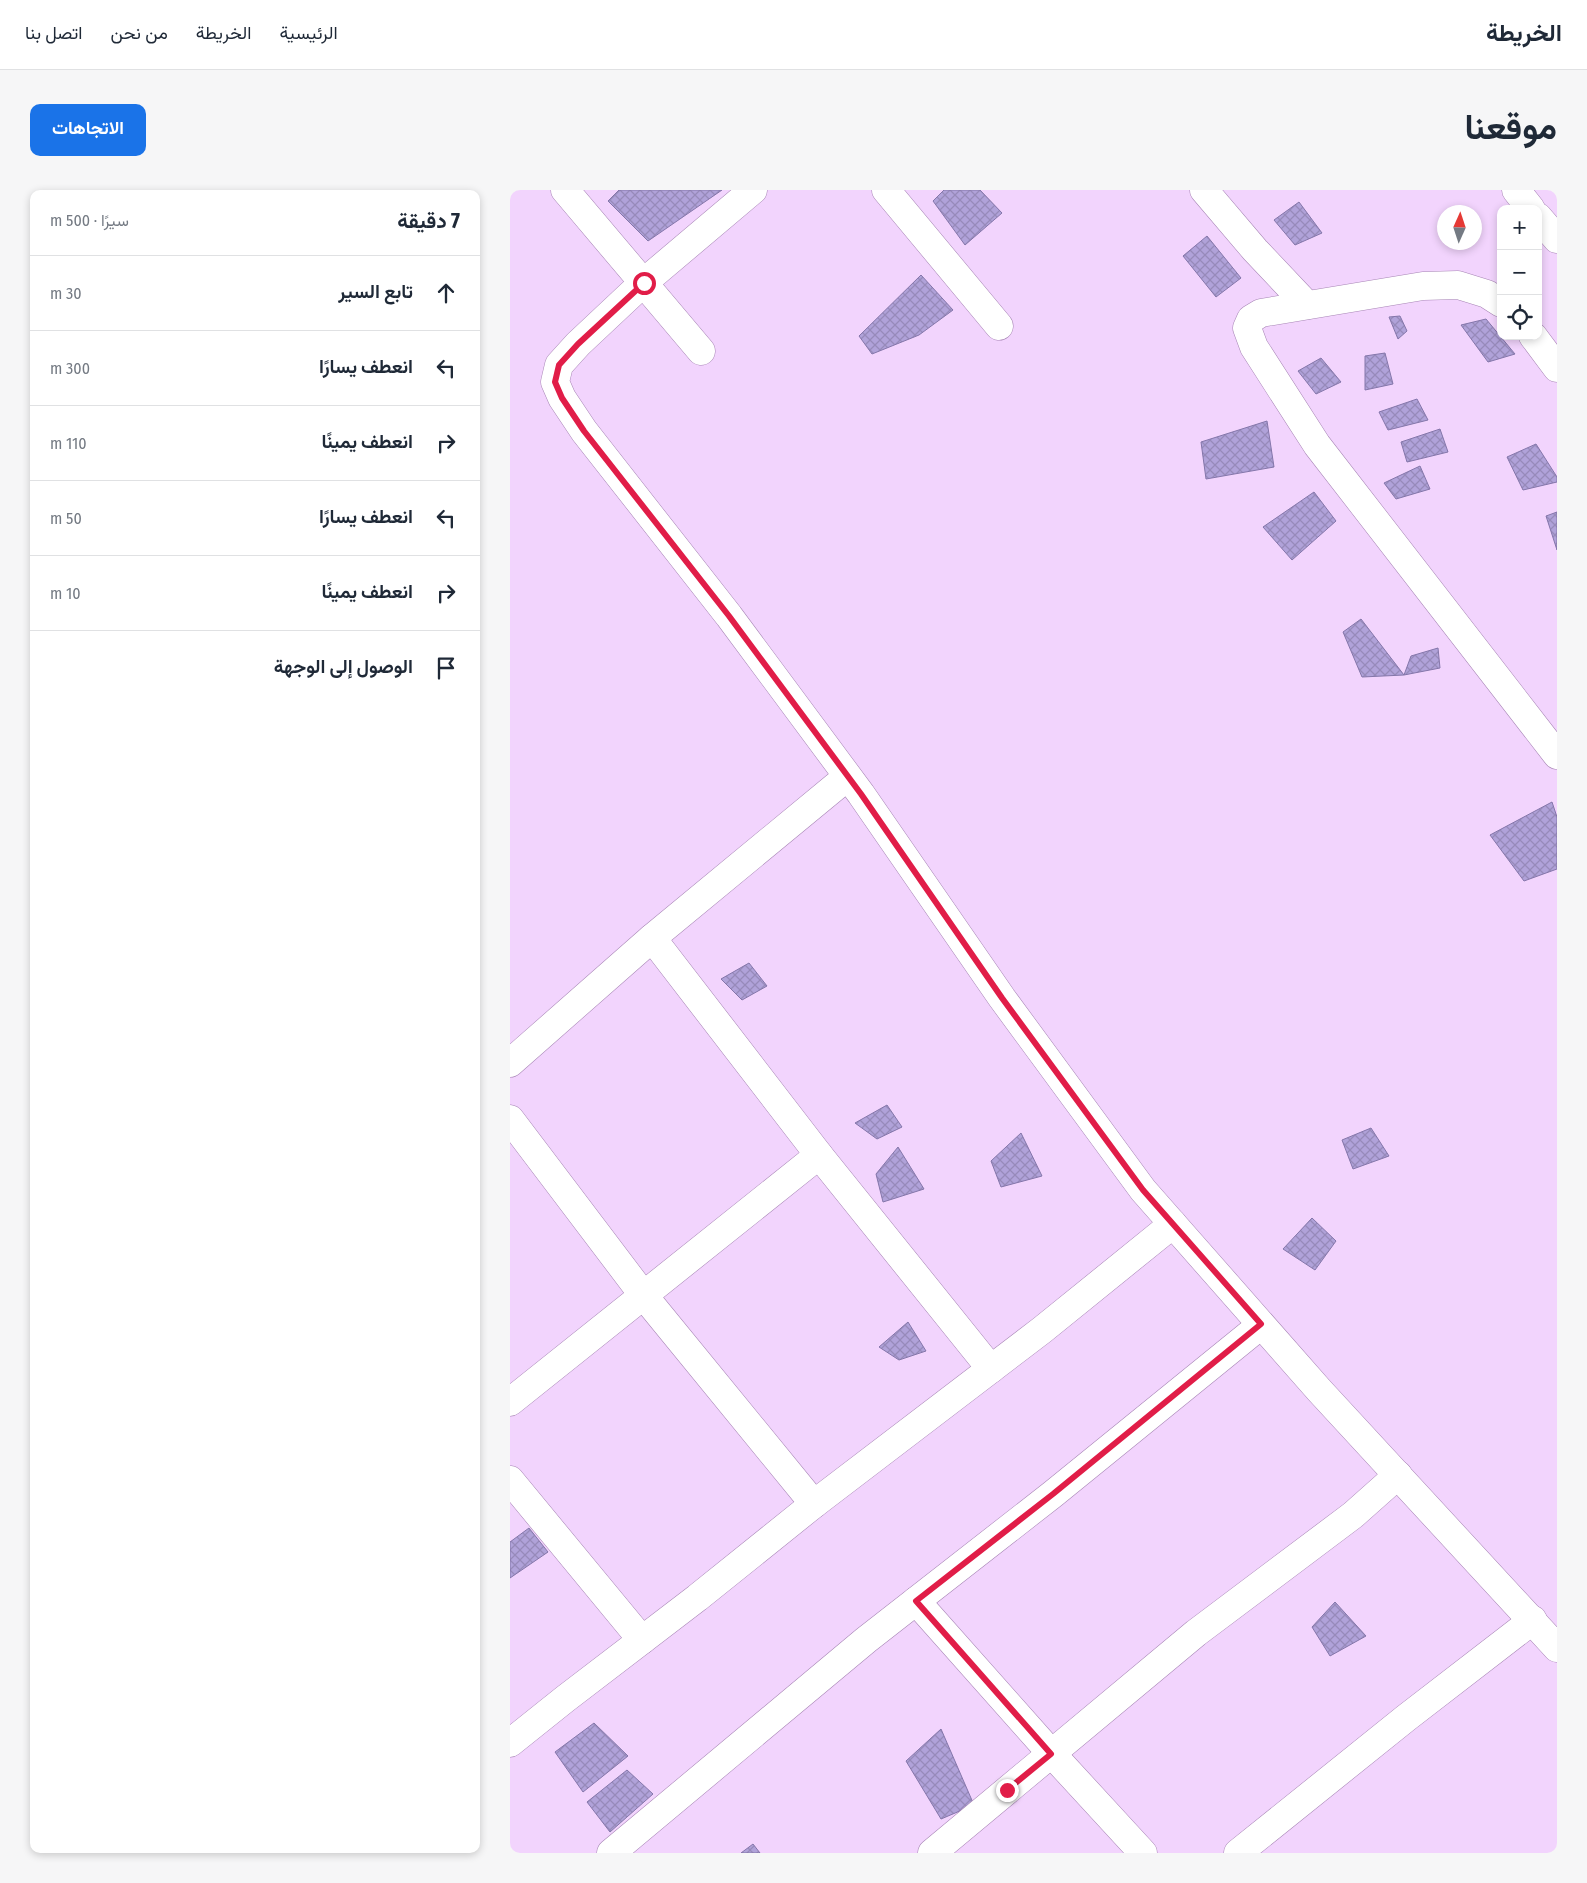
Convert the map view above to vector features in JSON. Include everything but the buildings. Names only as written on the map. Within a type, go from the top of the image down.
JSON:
[{"type":"street","points":[[565,190],[701,351]]},
{"type":"street","points":[[753,190],[644,283],[578,344],[559,365],[555,382],[562,398],[584,431],[729,616],[848,777],[1008,1006],[1143,1190],[1261,1324],[1557,1648]]},
{"type":"street","points":[[886,190],[999,326]]},
{"type":"street","points":[[1204,190],[1254,250],[1307,305]]},
{"type":"street","points":[[1516,190],[1528,205]]},
{"type":"street","points":[[1542,222],[1557,239]]},
{"type":"street","points":[[1497,300],[1487,294],[1458,285],[1424,286],[1261,313],[1251,319],[1248,328],[1254,347],[1318,445],[1557,755]]},
{"type":"street","points":[[1536,340],[1557,368]]},
{"type":"street","points":[[510,1063],[652,938],[848,777]]},
{"type":"street","points":[[652,938],[819,1155],[991,1369]]},
{"type":"street","points":[[510,1119],[644,1296],[814,1504]]},
{"type":"street","points":[[510,1402],[819,1155]]},
{"type":"street","points":[[510,1743],[697,1598],[814,1504],[991,1369],[1173,1224]]},
{"type":"street","points":[[611,1853],[866,1640],[1061,1488],[1261,1324]]},
{"type":"street","points":[[932,1853],[1196,1633],[1353,1515],[1398,1475]]},
{"type":"street","points":[[510,1480],[642,1640]]},
{"type":"street","points":[[916,1601],[1051,1754],[1143,1853]]},
{"type":"street","points":[[1238,1853],[1406,1718],[1533,1620]]},
{"type":"route","points":[[644,283],[578,344],[559,365],[555,382],[562,398],[584,431],[729,616],[861,794],[1002,998],[1143,1190],[1261,1324],[1053,1494],[916,1601],[1051,1754],[1007,1790]]}]
